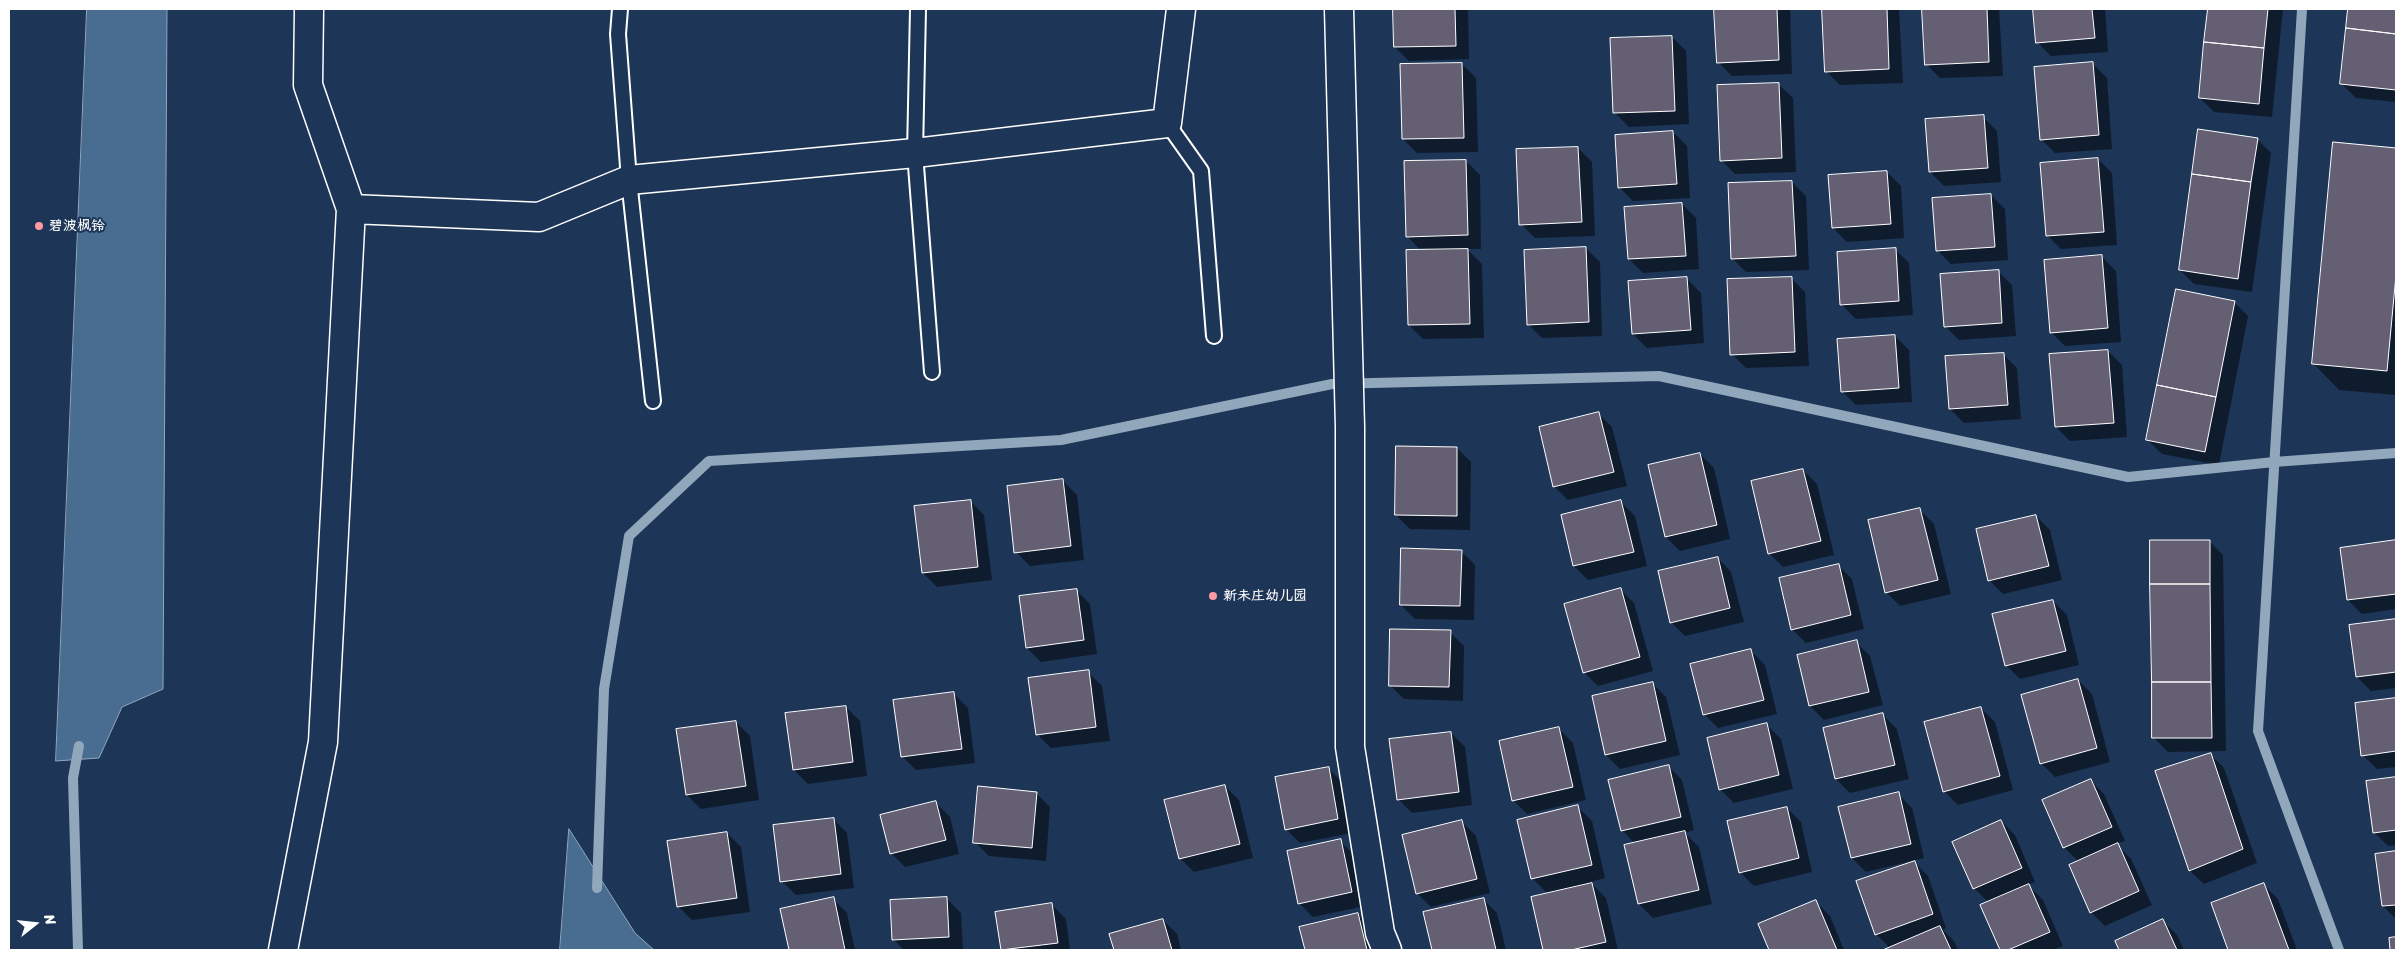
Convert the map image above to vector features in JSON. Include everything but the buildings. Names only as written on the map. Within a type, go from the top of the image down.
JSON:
[{"type":"street","points":[[283,950],[323,742],[351,209],[308,85],[309,9]]},
{"type":"street","points":[[351,209],[539,217],[629,180],[915,153],[1167,123],[1181,9]]},
{"type":"street","points":[[1339,9],[1350,427],[1350,747],[1380,933],[1387,950]]},
{"type":"lane","points":[[620,9],[618,34],[629,180],[653,401]]},
{"type":"lane","points":[[918,9],[915,153],[932,372]]},
{"type":"lane","points":[[1167,123],[1201,171],[1214,336]]},
{"type":"water","points":[[87,9],[167,9],[163,689],[122,707],[99,758],[56,761]]},
{"type":"water","points":[[569,829],[635,933],[654,950],[560,950]]},
{"type":"waterway","points":[[2302,9],[2258,731],[2339,950]]},
{"type":"waterway","points":[[597,888],[604,689],[629,536],[709,461],[1061,440],[1332,384],[1659,376],[2128,477],[2274,462],[2396,453]]},
{"type":"waterway","points":[[78,950],[73,778],[79,746]]},
{"type":"place","name":"碧波枫铃","points":[[39,226]]},
{"type":"place","name":"新未庄幼儿园","points":[[1213,596]]}]
